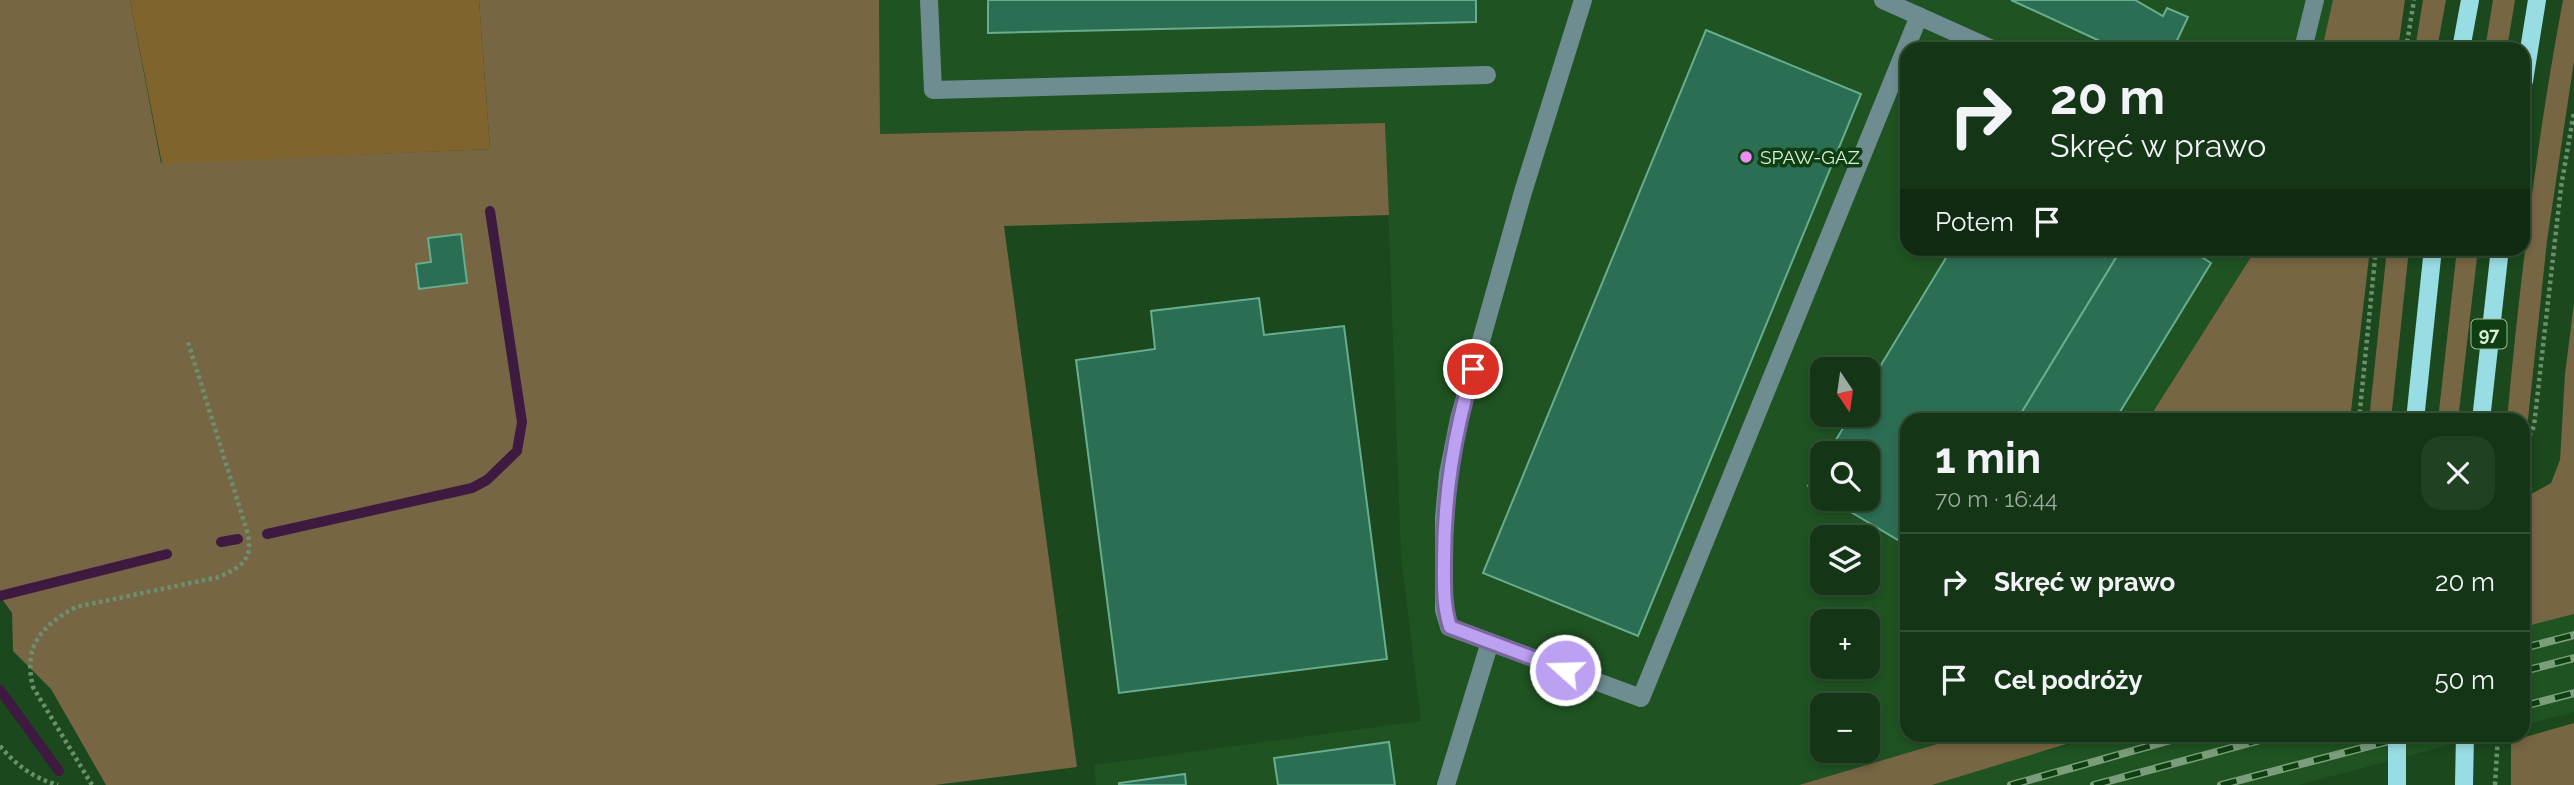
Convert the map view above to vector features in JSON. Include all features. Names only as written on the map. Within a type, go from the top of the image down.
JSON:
[{"type":"main road","points":[[2462,42],[2470,0]]},
{"type":"main road","points":[[2530,44],[2537,0]]},
{"type":"main road","points":[[2416,413],[2432,256]]},
{"type":"main road","name":"97","points":[[2482,413],[2499,256]]},
{"type":"main road","points":[[2397,742],[2397,785]]},
{"type":"main road","points":[[2464,785],[2465,742]]},
{"type":"street","points":[[929,0],[933,90],[1487,75]]},
{"type":"street","points":[[1583,0],[1522,192],[1458,419],[1448,474],[1444,517],[1444,610],[1450,627],[1641,698],[1900,63]]},
{"type":"street","points":[[1883,0],[1977,42]]},
{"type":"street","points":[[2305,42],[2315,0]]},
{"type":"street","points":[[1908,42],[1919,16]]},
{"type":"street","points":[[1446,785],[1490,642]]},
{"type":"path","points":[[2407,42],[2414,0]]},
{"type":"path","points":[[2530,435],[2534,426],[2561,187],[2574,111]]},
{"type":"path","points":[[2360,413],[2375,256]]},
{"type":"path","points":[[92,785],[33,687],[29,669],[30,656],[45,628],[76,607],[219,577],[240,567],[248,555],[250,543],[247,531],[188,342]]},
{"type":"path","points":[[2496,785],[2498,742]]},
{"type":"path","points":[[0,746],[12,761],[31,775],[58,785]]},
{"type":"shaded area","points":[[0,0],[130,0],[161,163],[490,149],[479,0],[879,0],[880,134],[1385,123],[1389,215],[1004,226],[1077,767],[935,785],[106,785],[51,689],[13,651],[12,613],[0,596]]},
{"type":"shaded area","points":[[130,0],[479,0],[490,149],[162,164]]},
{"type":"shaded area","points":[[879,0],[2333,0],[2324,42],[1900,42],[1900,256],[2252,256],[2152,413],[1900,413],[1900,742],[1945,742],[1880,761],[1880,693],[1810,693],[1810,763],[1874,763],[1799,785],[1096,785],[1094,765],[1421,721],[1401,556],[1385,124],[880,134]]},
{"type":"shaded area","points":[[2333,0],[2405,0],[2399,42],[2324,42]]},
{"type":"shaded area","points":[[2423,0],[2446,0],[2438,42],[2416,42]]},
{"type":"shaded area","points":[[2493,0],[2515,0],[2508,42],[2486,42]]},
{"type":"shaded area","points":[[2563,0],[2574,0],[2574,61],[2547,241],[2529,413],[2508,413],[2525,256],[2530,256],[2530,209]]},
{"type":"shaded area","points":[[2252,256],[2369,256],[2351,413],[2152,413]]},
{"type":"shaded area","points":[[2386,256],[2408,256],[2392,413],[2370,413]]},
{"type":"shaded area","points":[[2456,256],[2477,256],[2459,413],[2439,413]]},
{"type":"shaded area","points":[[2574,303],[2574,614],[2530,625],[2530,495],[2551,483],[2560,460],[2565,374]]},
{"type":"shaded area","points":[[2574,614],[2574,712],[2530,723],[2530,625]]},
{"type":"shaded area","points":[[2574,723],[2574,785],[2511,785],[2511,742],[2530,742],[2530,736]]},
{"type":"shaded area","points":[[1944,742],[2073,742],[1932,785],[1799,785]]},
{"type":"shaded area","points":[[2080,742],[2461,742],[2299,785],[1932,785]]},
{"type":"building","points":[[988,0],[1476,0],[1476,22],[988,33]]},
{"type":"building","points":[[2011,0],[2135,0],[2163,16],[2167,8],[2188,17],[2176,42],[2102,42]]},
{"type":"building","points":[[1706,30],[1861,94],[1638,636],[1483,573]]},
{"type":"building","points":[[461,234],[467,283],[419,289],[416,264],[431,262],[428,238]]},
{"type":"building","points":[[1947,256],[2117,256],[2021,413],[1900,413],[1900,541],[1880,529],[1880,525],[1873,525],[1849,511],[1880,511],[1880,441],[1835,441],[1844,427],[1880,427],[1880,367]]},
{"type":"building","points":[[2117,256],[2200,256],[2211,263],[2119,413],[2021,413]]},
{"type":"building","points":[[1259,298],[1264,335],[1344,326],[1387,659],[1119,693],[1076,360],[1155,349],[1151,311]]},
{"type":"building","points":[[1389,742],[1395,785],[1278,785],[1274,758]]},
{"type":"building","points":[[1185,774],[1186,785],[1119,785],[1119,783]]},
{"type":"waterway","points":[[267,534],[472,488],[487,480],[517,451],[522,422],[490,211]]},
{"type":"waterway","points":[[221,542],[238,539]]},
{"type":"waterway","points":[[0,596],[167,554]]},
{"type":"waterway","points":[[0,690],[59,771]]},
{"type":"railway","points":[[2530,646],[2574,635]]},
{"type":"railway","points":[[2530,669],[2574,658]]},
{"type":"railway","points":[[2530,704],[2574,693]]},
{"type":"railway","points":[[2011,785],[2164,742]]},
{"type":"railway","points":[[2094,785],[2253,742]]},
{"type":"railway","points":[[2221,785],[2385,742]]},
{"type":"place","name":"SPAW-GAZ","points":[[1746,157]]},
{"type":"route","points":[[1473,369],[1458,419],[1448,474],[1444,517],[1444,610],[1450,627],[1565,670]]}]
